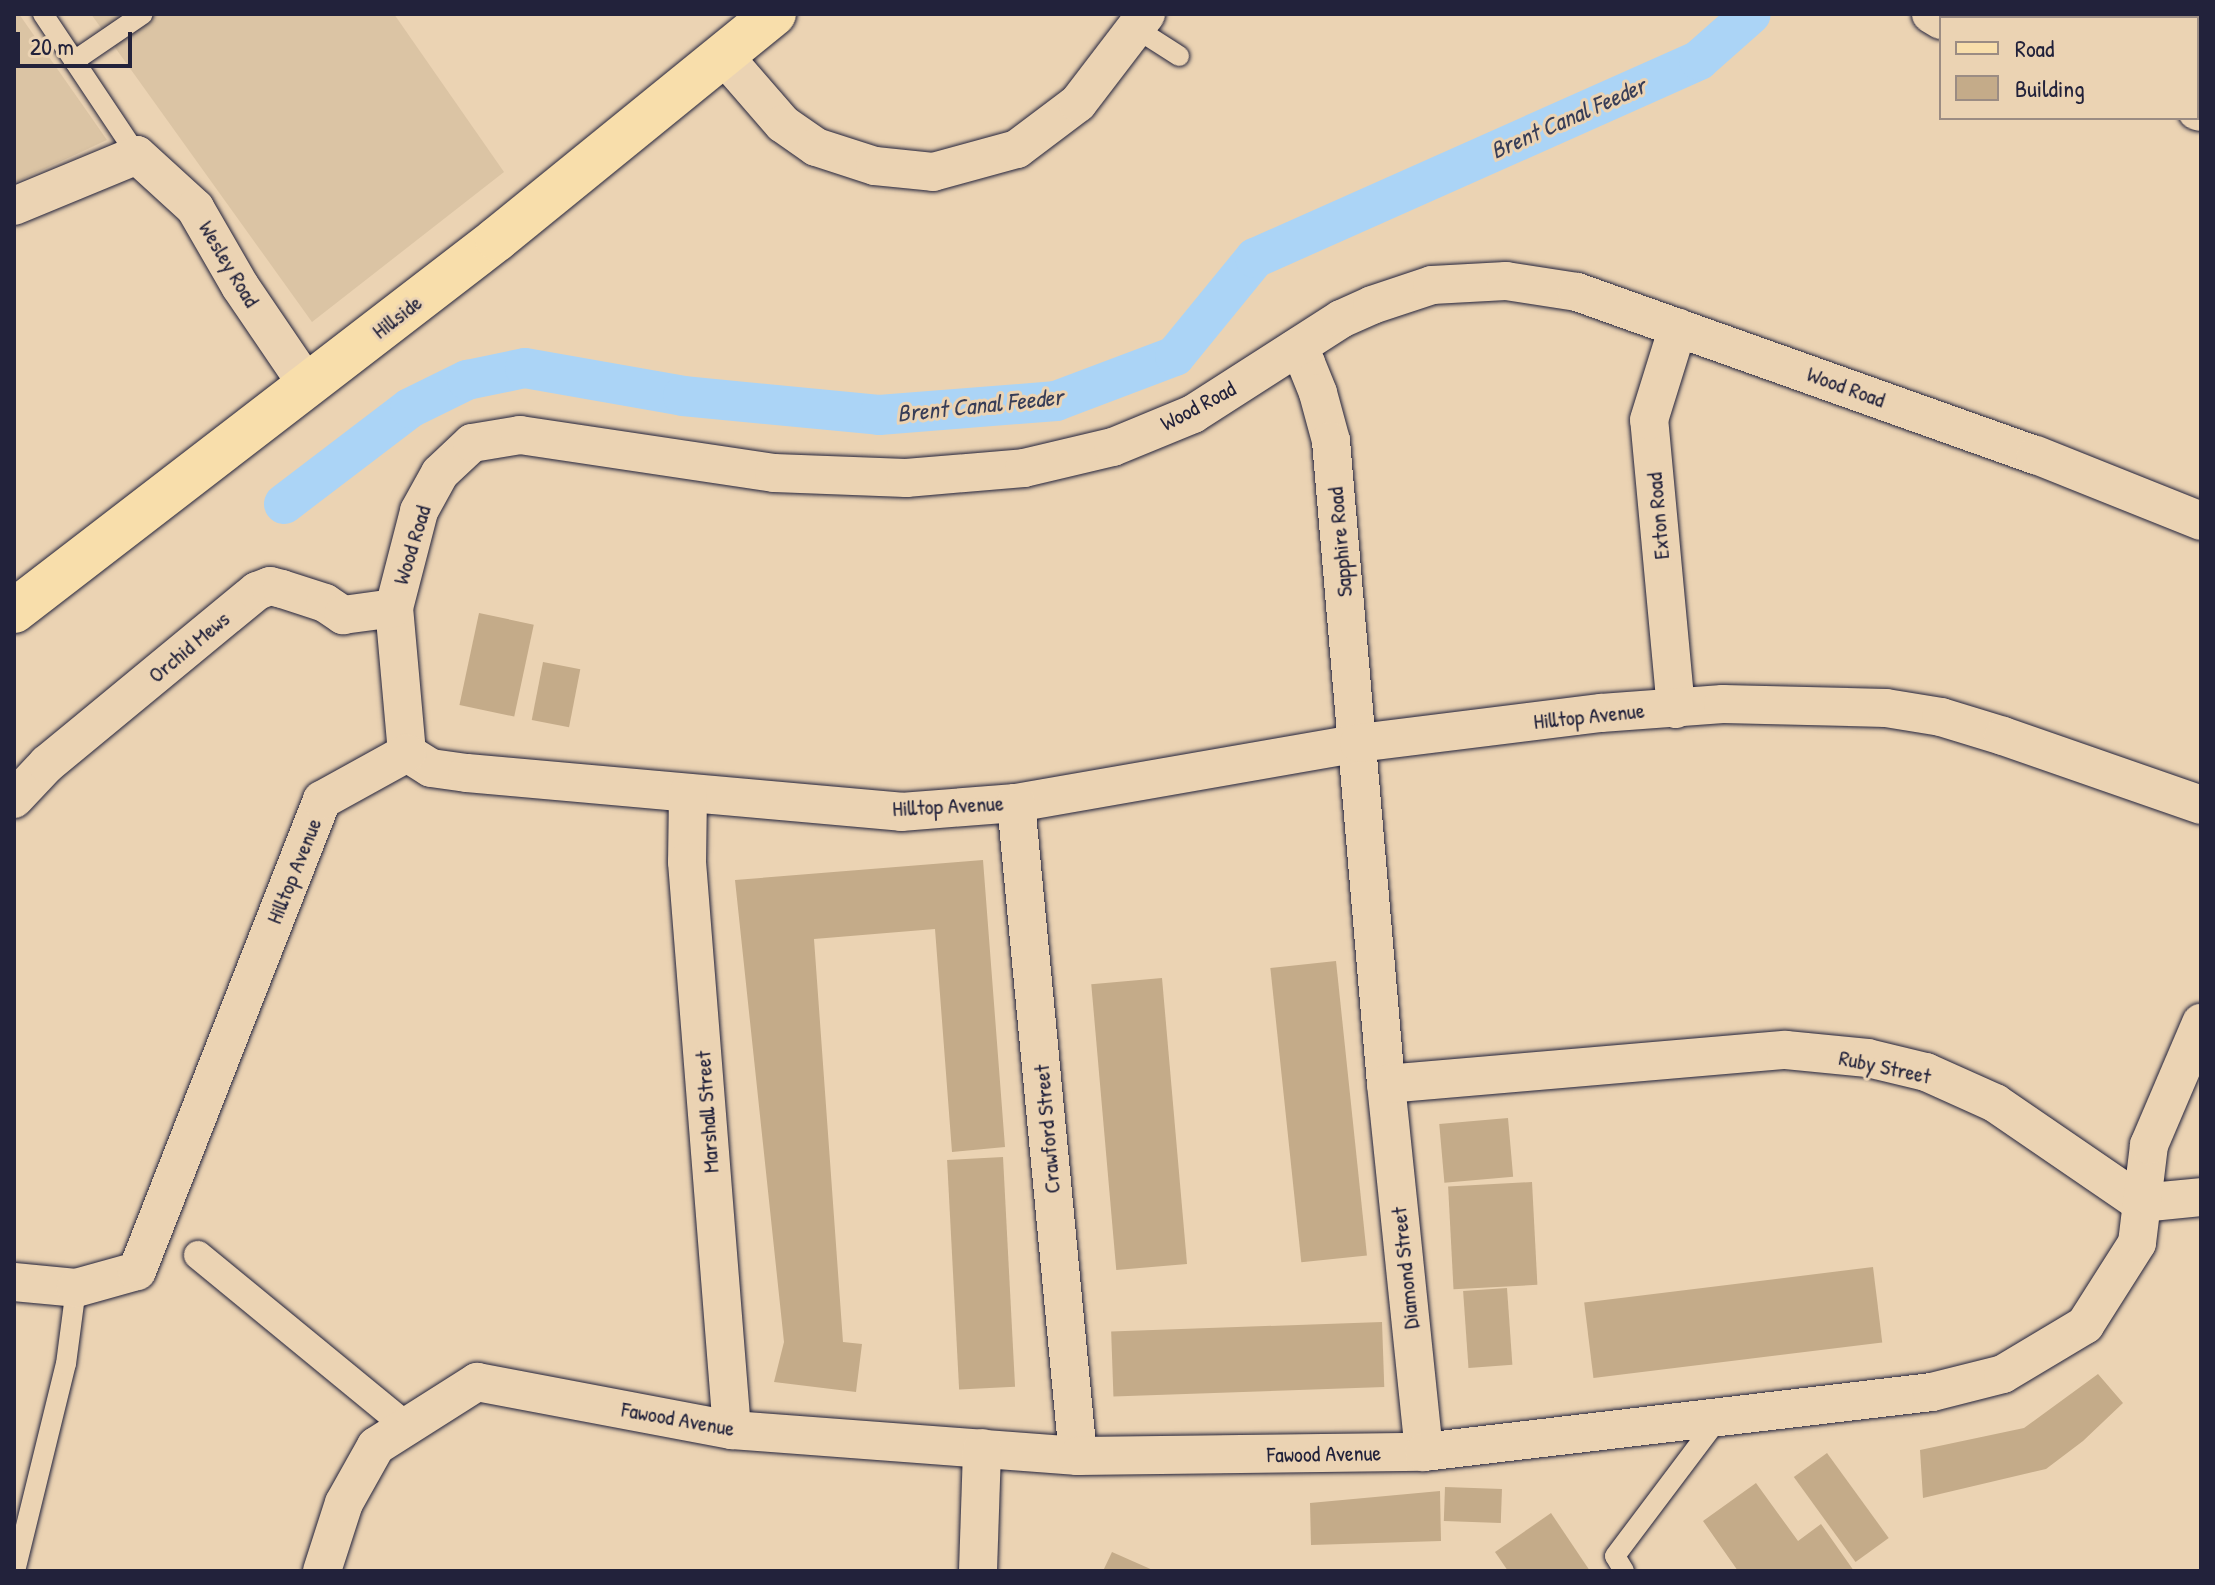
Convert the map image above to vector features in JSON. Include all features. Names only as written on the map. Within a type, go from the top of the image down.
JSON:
[{"type":"main road","name":"Hillside","points":[[14,611],[497,239],[774,14]]},
{"type":"street","points":[[723,55],[783,124],[816,147],[875,166],[933,172],[1017,149],[1078,103],[1141,21]]},
{"type":"street","points":[[14,206],[137,155]]},
{"type":"street","name":"Wesley Road","points":[[137,155],[195,208],[240,286],[308,386]]},
{"type":"street","name":"Wood Road","points":[[407,753],[394,608],[419,511],[440,473],[472,443],[520,435],[774,473],[906,478],[1024,468],[1113,447],[1193,414],[1341,319],[1432,285],[1506,281],[1577,292],[2036,455],[2201,521]]},
{"type":"street","name":"Exton Road","points":[[1676,709],[1649,420],[1678,327]]},
{"type":"street","name":"Sapphire Road","points":[[1295,349],[1306,363],[1318,393],[1331,441],[1359,743]]},
{"type":"street","name":"Orchid Mews","points":[[14,799],[47,764],[257,591],[270,586],[282,589],[325,603],[343,615],[394,608]]},
{"type":"street","name":"Hilltop Avenue","points":[[14,1282],[76,1288],[137,1271],[322,800],[407,753],[431,768],[901,812],[1016,803],[1359,743],[1601,713],[1723,704],[1886,708],[1941,717],[2201,805]]},
{"type":"street","name":"Diamond Street","points":[[1359,743],[1386,1084],[1424,1452]]},
{"type":"street","name":"Marshall Street","points":[[688,793],[687,862],[732,1430]]},
{"type":"street","name":"Crawford Street","points":[[1016,803],[1078,1456]]},
{"type":"street","name":"Fawood Avenue","points":[[322,1571],[344,1503],[376,1446],[477,1382],[732,1430],[1078,1456],[1424,1452],[1932,1392],[2003,1374],[2085,1325],[2137,1243],[2149,1145],[2201,1023]]},
{"type":"street","name":"Ruby Street","points":[[1386,1084],[1786,1050],[1868,1058],[1926,1072],[1995,1103],[2141,1203]]},
{"type":"street","points":[[2141,1203],[2201,1197]]},
{"type":"street","points":[[198,1255],[406,1426]]},
{"type":"street","points":[[978,1571],[982,1448]]},
{"type":"lane","points":[[43,14],[137,155]]},
{"type":"lane","points":[[74,61],[143,14]]},
{"type":"lane","points":[[1141,21],[1179,56]]},
{"type":"lane","points":[[15,1571],[66,1364],[76,1288]]},
{"type":"lane","points":[[1624,1571],[1615,1556],[1719,1418]]},
{"type":"shaded area","points":[[14,14],[19,14],[107,140],[14,183]]},
{"type":"shaded area","points":[[91,14],[394,14],[504,172],[312,322]]},
{"type":"building","points":[[479,613],[534,625],[514,717],[459,705]]},
{"type":"building","points":[[543,662],[580,669],[569,727],[532,720]]},
{"type":"building","points":[[983,860],[1005,1147],[952,1152],[935,929],[814,939],[843,1342],[862,1344],[856,1392],[774,1382],[784,1342],[735,880]]},
{"type":"building","points":[[1336,961],[1367,1255],[1301,1262],[1270,968]]},
{"type":"building","points":[[1162,978],[1187,1264],[1116,1270],[1091,984]]},
{"type":"building","points":[[1508,1118],[1513,1177],[1444,1183],[1439,1124]]},
{"type":"building","points":[[1003,1157],[1015,1387],[959,1390],[947,1160]]},
{"type":"building","points":[[1532,1182],[1537,1285],[1454,1289],[1448,1186]]},
{"type":"building","points":[[1873,1267],[1882,1342],[1593,1378],[1584,1302]]},
{"type":"building","points":[[1507,1288],[1512,1365],[1468,1368],[1463,1291]]},
{"type":"building","points":[[1382,1322],[1384,1387],[1113,1396],[1111,1331]]},
{"type":"building","points":[[2098,1374],[2123,1403],[2083,1441],[2046,1469],[1923,1498],[1920,1450],[2024,1428]]},
{"type":"building","points":[[1827,1453],[1889,1538],[1856,1562],[1794,1477]]},
{"type":"building","points":[[1756,1483],[1798,1541],[1821,1524],[1854,1571],[1738,1571],[1703,1521]]},
{"type":"building","points":[[1445,1487],[1502,1489],[1501,1523],[1444,1521]]},
{"type":"building","points":[[1440,1491],[1441,1541],[1311,1545],[1310,1503]]},
{"type":"building","points":[[1551,1513],[1590,1571],[1508,1571],[1495,1552]]},
{"type":"building","points":[[1112,1552],[1155,1571],[1103,1571]]},
{"type":"waterway","name":"Brent Canal Feeder","points":[[284,504],[410,408],[467,380],[525,368],[683,396],[879,415],[1056,401],[1175,356],[1255,258],[1699,60],[1751,14]]}]
